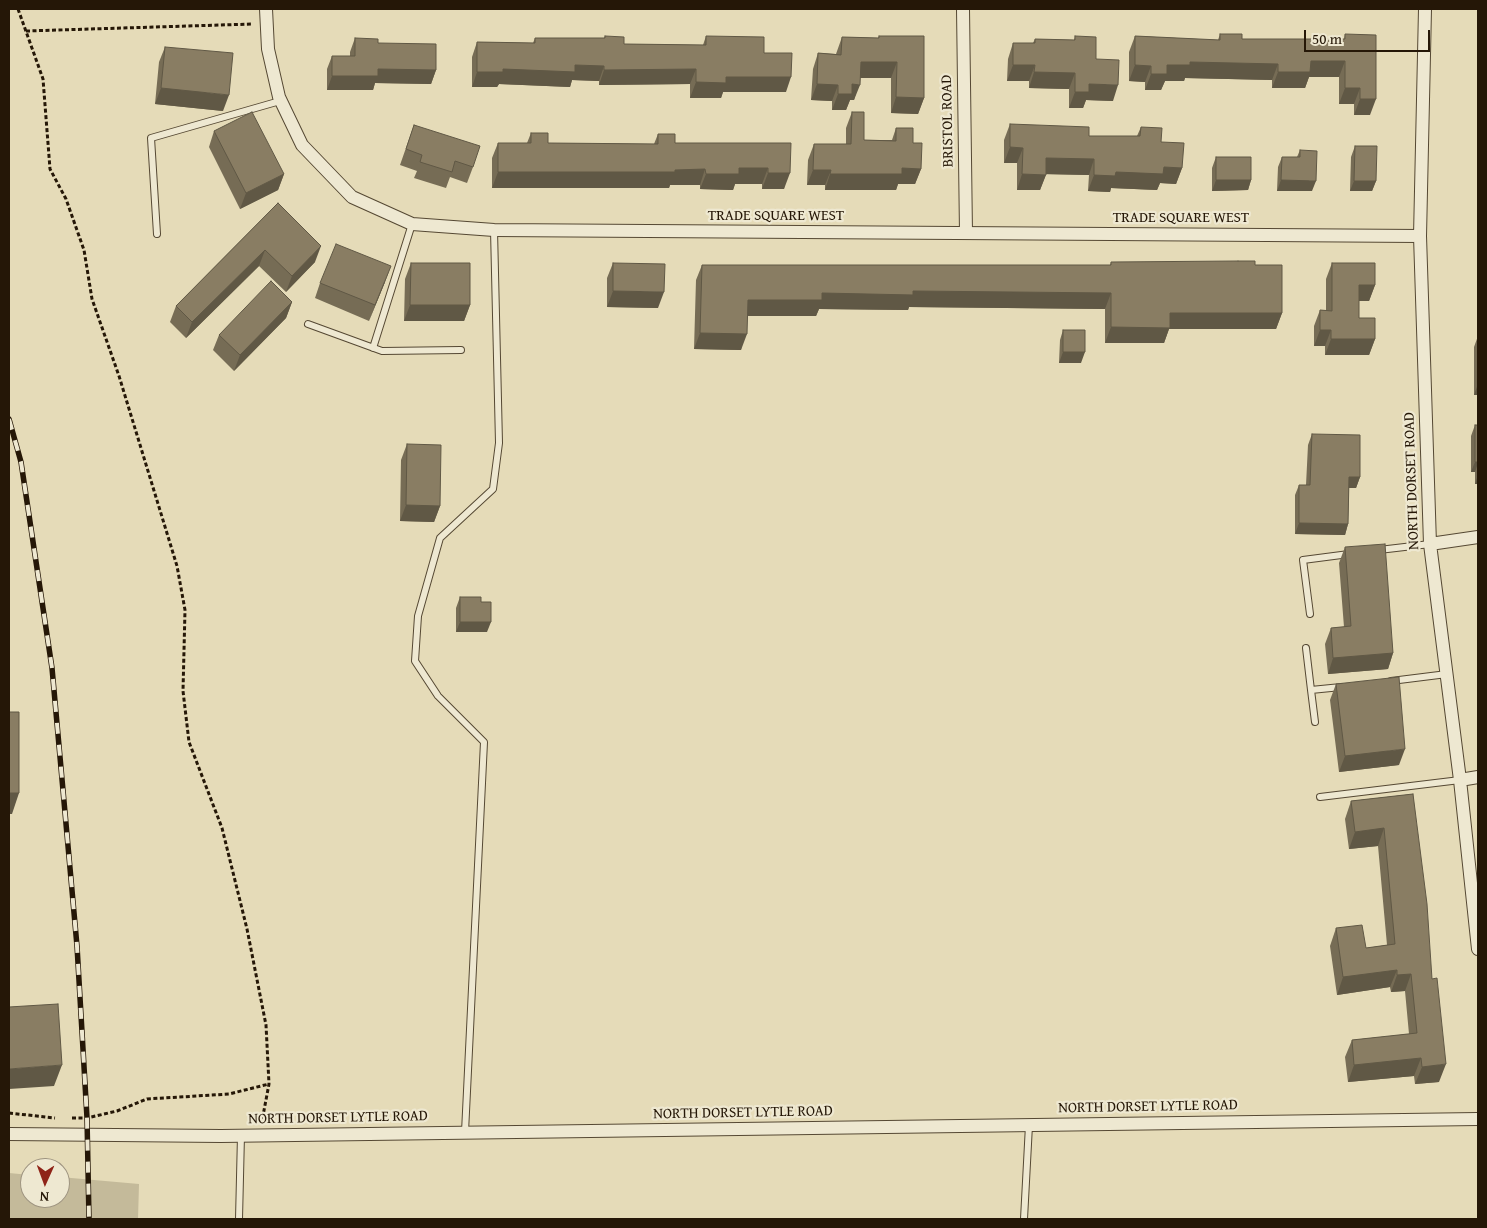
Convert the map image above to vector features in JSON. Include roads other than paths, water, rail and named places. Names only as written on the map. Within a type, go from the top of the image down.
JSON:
[{"type":"street","name":"TRADE SQUARE WEST","points":[[266,9],[268,49],[280,101],[302,145],[352,197],[412,224],[494,230],[1420,236]]},
{"type":"street","name":"BRISTOL ROAD","points":[[963,9],[966,233]]},
{"type":"street","name":"NORTH DORSET ROAD","points":[[1425,9],[1420,236],[1430,544],[1460,780],[1478,948]]},
{"type":"street","points":[[1430,544],[1478,537]]},
{"type":"street","points":[[1460,780],[1478,777]]},
{"type":"street","name":"NORTH DORSET LYTLE ROAD","points":[[9,1134],[259,1135],[1478,1119]]},
{"type":"lane","points":[[156,234],[151,138],[280,101]]},
{"type":"lane","points":[[373,348],[412,224]]},
{"type":"lane","points":[[464,1132],[484,742],[438,696],[415,661],[418,616],[440,538],[493,489],[498,443],[494,230]]},
{"type":"lane","points":[[308,324],[382,351],[461,350]]},
{"type":"lane","points":[[1371,551],[1430,544]]},
{"type":"lane","points":[[1310,614],[1303,560],[1361,552]]},
{"type":"lane","points":[[1306,648],[1315,722]]},
{"type":"lane","points":[[1383,682],[1447,674]]},
{"type":"lane","points":[[1311,690],[1347,686]]},
{"type":"lane","points":[[1320,797],[1460,780]]},
{"type":"lane","points":[[1024,1219],[1029,1125]]},
{"type":"lane","points":[[238,1219],[240,1135]]},
{"type":"railway","points":[[9,419],[21,462],[52,668],[77,946],[87,1118],[89,1219]]}]
